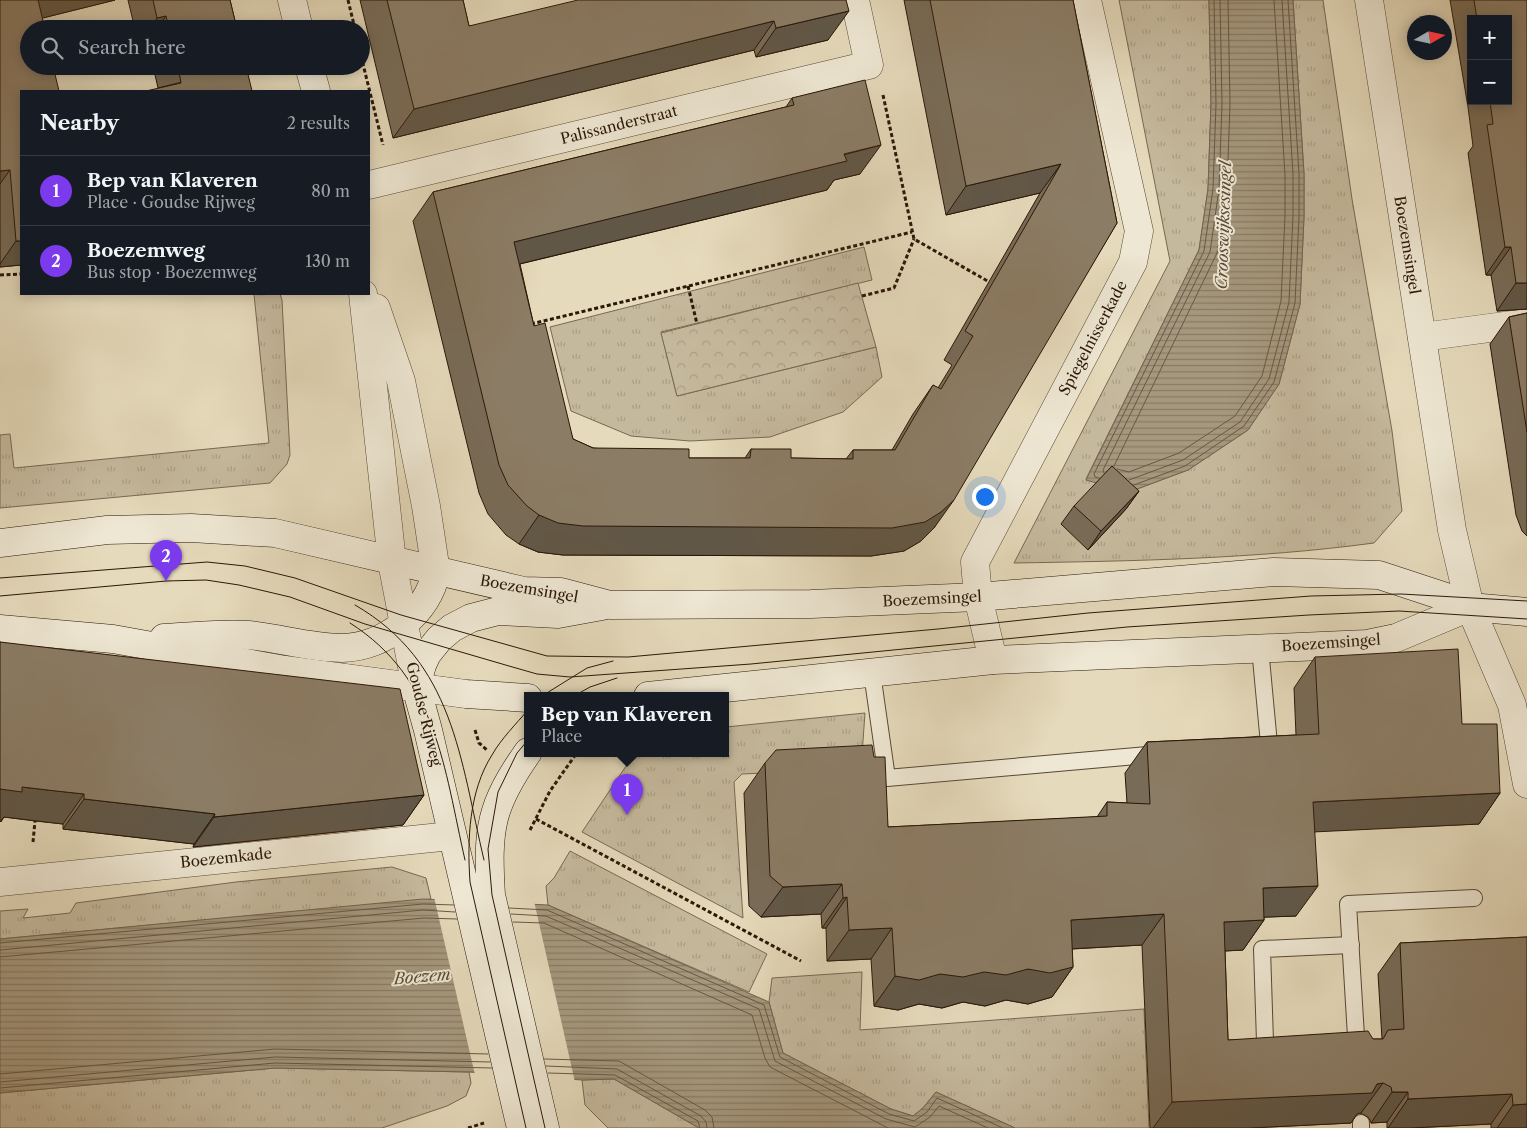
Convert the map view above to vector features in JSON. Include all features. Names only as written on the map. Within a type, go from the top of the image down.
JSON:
[{"type":"street","points":[[292,0],[297,20]]},
{"type":"street","points":[[855,0],[869,65]]},
{"type":"street","name":"Spiegelnisserkade","points":[[993,660],[978,597],[975,562],[1128,271],[1136,251],[1139,231],[1087,0]]},
{"type":"street","name":"Boezemsingel","points":[[1369,0],[1452,530],[1470,607]]},
{"type":"street","name":"Palissanderstraat","points":[[380,183],[869,65]]},
{"type":"street","points":[[312,75],[316,90]]},
{"type":"street","points":[[113,639],[247,635],[340,648],[378,639],[414,615],[427,598],[433,586],[436,572],[426,506],[401,381],[370,292]]},
{"type":"street","name":"Goudse Rijweg","points":[[363,295],[392,562],[403,624],[451,836],[479,894],[521,1082],[521,1128]]},
{"type":"street","points":[[1422,336],[1527,323]]},
{"type":"street","name":"Boezemsingel","points":[[0,542],[69,533],[191,528],[275,534],[330,545],[392,562],[524,591],[561,592],[610,605],[811,604],[978,597],[1274,572],[1379,575],[1470,607]]},
{"type":"street","points":[[416,687],[422,665],[435,644],[452,628],[471,618],[498,611],[558,614],[610,605]]},
{"type":"street","points":[[1527,612],[1470,607],[1512,705],[1527,784]]},
{"type":"street","name":"Boezemsingel","points":[[687,692],[993,660],[1367,644],[1396,638],[1470,607]]},
{"type":"street","points":[[0,629],[113,639],[285,670],[466,694],[524,698]]},
{"type":"street","name":"Goudse Rijweg","points":[[479,894],[489,866],[490,837],[497,803],[525,757]]},
{"type":"street","name":"Boezemkade","points":[[0,882],[451,836]]},
{"type":"street","name":"Goudse Rijweg","points":[[521,1082],[544,1128]]},
{"type":"lane","points":[[1240,747],[1269,744],[1260,648]]},
{"type":"lane","points":[[872,673],[887,778],[1171,753]]},
{"type":"lane","points":[[1357,1061],[1348,904],[1474,898]]},
{"type":"lane","points":[[1265,1042],[1262,949],[1350,945]]},
{"type":"path","points":[[348,0],[353,20]]},
{"type":"path","points":[[862,296],[894,288],[914,239],[885,100],[869,65]]},
{"type":"path","points":[[364,75],[366,90]]},
{"type":"path","points":[[370,116],[380,183]]},
{"type":"path","points":[[527,324],[912,232]]},
{"type":"path","points":[[914,239],[994,285]]},
{"type":"path","points":[[0,275],[20,274]]},
{"type":"path","points":[[688,286],[697,324]]},
{"type":"path","points":[[528,832],[550,791],[574,757]]},
{"type":"path","points":[[536,819],[801,961]]},
{"type":"green space","points":[[1119,0],[1209,0],[1211,104],[1208,189],[1199,250],[1086,479],[1129,492],[1188,470],[1248,430],[1279,384],[1300,304],[1304,217],[1304,174],[1293,0],[1323,0],[1352,199],[1392,431],[1402,511],[1374,543],[1239,556],[1014,563],[1170,261]]},
{"type":"green space","points":[[864,247],[872,280],[661,332],[677,396],[876,347],[882,377],[843,412],[770,437],[690,441],[631,436],[571,411],[550,327]]},
{"type":"green space","points":[[858,283],[876,347],[677,396],[661,333]]},
{"type":"green space","points":[[254,295],[280,295],[282,300],[290,455],[287,464],[270,483],[0,508],[0,435],[10,434],[14,468],[269,443]]},
{"type":"green space","points":[[865,713],[861,769],[742,774],[734,782],[743,918],[582,832],[632,757],[729,757],[729,727]]},
{"type":"green space","points":[[570,851],[767,954],[749,992],[548,905],[546,886],[554,878]]},
{"type":"green space","points":[[392,867],[426,878],[431,899],[0,939],[0,911],[28,909],[23,918],[70,913],[76,903],[236,882]]},
{"type":"green space","points":[[862,972],[860,1030],[1144,1009],[1149,1128],[1015,1128],[936,1092],[923,1108],[913,1116],[891,1109],[783,1053],[769,1002],[772,978]]},
{"type":"green space","points":[[275,1068],[469,1072],[471,1083],[466,1096],[447,1106],[382,1128],[0,1128],[0,1093]]},
{"type":"green space","points":[[614,1079],[699,1128],[608,1128],[585,1105],[582,1080]]},
{"type":"water","name":"Crooswijksesingel","points":[[1209,0],[1293,0],[1304,174],[1300,304],[1279,384],[1248,430],[1188,470],[1129,492],[1086,480],[1199,250],[1208,189],[1211,104]]},
{"type":"water","name":"Boezem","points":[[423,899],[548,905],[769,1002],[783,1053],[891,1109],[913,1116],[923,1108],[936,1092],[1015,1128],[699,1128],[614,1079],[582,1080],[469,1072],[275,1068],[0,1093],[0,939]]},
{"type":"pier","points":[[434,897],[534,901],[575,1082],[475,1075]]},
{"type":"building","points":[[0,0],[38,0],[43,20],[20,20],[20,75],[55,75],[59,90],[20,90],[20,241],[16,241],[10,170],[0,171]]},
{"type":"building","points":[[153,0],[230,0],[235,20],[167,20],[166,16],[157,18]]},
{"type":"building","points":[[387,0],[463,0],[469,26],[578,0],[846,0],[849,11],[776,28],[774,21],[414,109]]},
{"type":"building","points":[[930,0],[1073,0],[1117,223],[954,500],[941,512],[925,522],[892,528],[583,526],[558,523],[539,515],[527,506],[508,485],[499,465],[433,192],[794,105],[792,98],[865,80],[881,145],[844,154],[847,161],[514,242],[534,326],[545,323],[573,439],[593,448],[689,449],[689,458],[750,458],[751,449],[791,449],[791,458],[853,459],[853,450],[895,450],[933,385],[941,389],[973,336],[965,331],[1061,164],[966,186]]},
{"type":"building","points":[[1474,0],[1527,0],[1527,283],[1516,283],[1511,247],[1505,247],[1487,125],[1493,124],[1491,105],[1512,105],[1512,15],[1476,15]]},
{"type":"building","points":[[180,75],[248,75],[252,90],[150,90],[181,83]]},
{"type":"building","points":[[1527,313],[1527,432],[1509,317]]},
{"type":"building","points":[[1112,466],[1139,491],[1101,531],[1074,506]]},
{"type":"building","points":[[0,642],[400,689],[424,795],[214,817],[215,814],[84,799],[84,794],[22,787],[22,792],[0,789]]},
{"type":"building","points":[[1458,649],[1462,724],[1497,724],[1500,793],[1313,802],[1318,886],[1263,888],[1264,920],[1224,922],[1228,1040],[1368,1031],[1373,1039],[1383,1039],[1388,1030],[1404,1029],[1400,943],[1527,937],[1527,1104],[1513,1105],[1512,1094],[1408,1099],[1408,1092],[1392,1092],[1391,1087],[1383,1083],[1377,1084],[1372,1093],[1172,1102],[1164,914],[1071,920],[1073,967],[1050,973],[1028,969],[1006,975],[984,972],[963,977],[940,974],[919,980],[895,976],[892,928],[849,930],[847,897],[843,898],[842,884],[783,887],[770,876],[765,763],[776,750],[872,745],[874,757],[885,757],[888,827],[1107,816],[1107,802],[1150,804],[1147,742],[1319,734],[1315,657]]},
{"type":"tram line","points":[[0,578],[207,562],[245,566],[295,578],[401,615],[547,656],[628,657],[938,629],[1088,613],[1311,596],[1401,594],[1527,601]]},
{"type":"tram line","points":[[0,596],[166,581],[206,580],[239,585],[290,597],[365,624],[537,674],[570,677],[751,664],[1127,627],[1309,615],[1399,611],[1527,619]]},
{"type":"tram line","points":[[355,605],[388,628],[414,655],[433,684],[448,716],[459,750],[484,860]]},
{"type":"tram line","points":[[350,623],[379,645],[402,670],[419,698],[432,728],[442,759],[465,860]]},
{"type":"tram line","points":[[548,692],[587,668],[613,661]]},
{"type":"tram line","points":[[581,692],[617,678]]},
{"type":"tram line","points":[[524,715],[500,743],[484,769],[478,784],[471,816],[469,849],[470,882],[526,1128]]},
{"type":"tram line","points":[[524,745],[517,753],[498,792],[488,849],[492,895],[545,1128]]},
{"type":"place","name":"Boezemweg","points":[[166,581]]},
{"type":"place","name":"Bep van Klaveren","points":[[627,815]]}]
